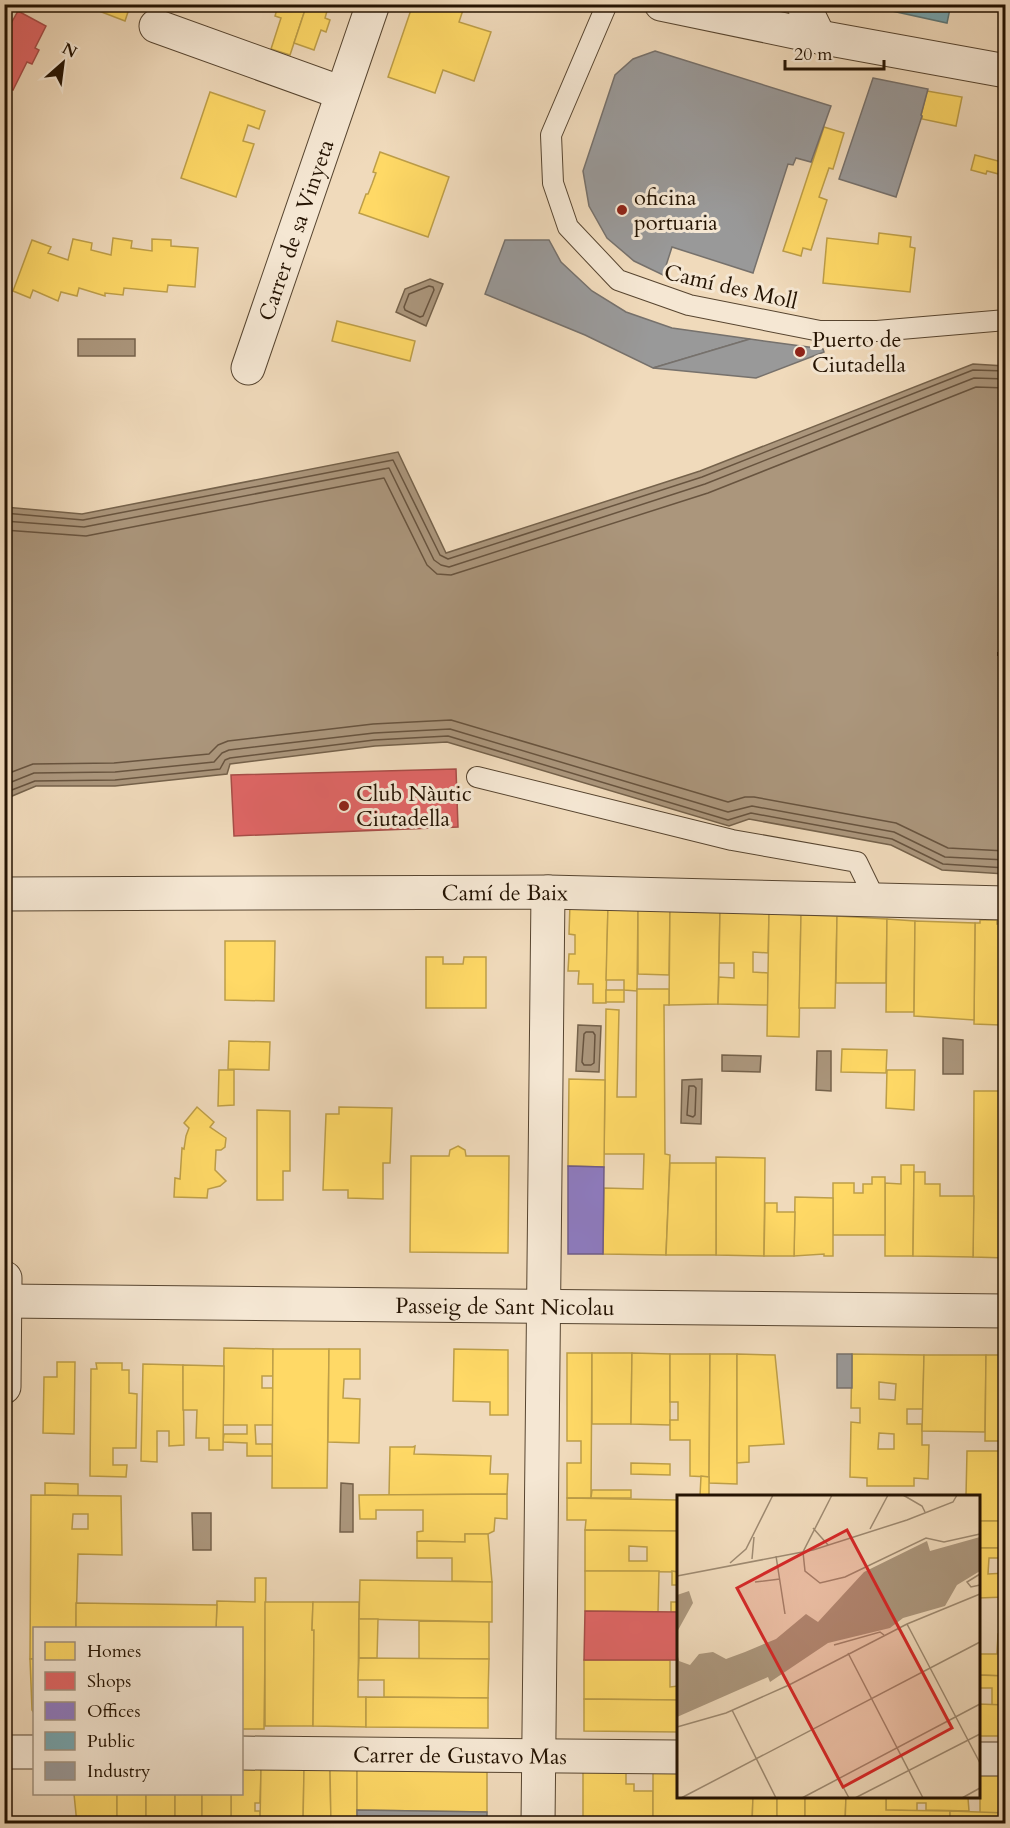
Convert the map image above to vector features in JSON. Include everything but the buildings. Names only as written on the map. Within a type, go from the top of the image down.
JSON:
[{"type":"street","name":"Carrer de sa Vinyeta","points":[[248,368],[373,4]]},
{"type":"street","points":[[661,4],[819,37],[1005,71]]},
{"type":"street","points":[[803,4],[819,37]]},
{"type":"street","points":[[156,26],[342,93]]},
{"type":"street","points":[[538,1824],[548,892]]},
{"type":"street","name":"Camí de Baix","points":[[4,894],[548,892],[1005,903]]},
{"type":"street","points":[[4,1278],[4,1388]]},
{"type":"street","name":"Passeig de Sant Nicolau","points":[[5,1301],[1005,1311]]},
{"type":"street","points":[[4,1752],[33,1752]]},
{"type":"street","name":"Carrer de Gustavo Mas","points":[[243,1753],[677,1756]]},
{"type":"street","points":[[980,1759],[1005,1759]]},
{"type":"lane","name":"Camí des Moll","points":[[607,4],[550,135],[553,183],[568,228],[618,280],[689,305],[820,331],[877,331],[1005,320]]},
{"type":"lane","points":[[477,777],[732,840],[857,862],[875,899]]},
{"type":"path","points":[[997,654],[1005,654]]},
{"type":"water","points":[[430,279],[443,284],[426,326],[396,312],[405,289]]},
{"type":"water","points":[[78,339],[135,339],[135,356],[78,356]]},
{"type":"water","points":[[973,364],[1005,366],[1005,874],[942,870],[891,845],[749,819],[729,826],[447,742],[375,746],[230,764],[227,774],[115,786],[36,786],[5,799],[5,507],[82,514],[398,452],[446,553],[700,471]]},
{"type":"water","points":[[578,1025],[601,1026],[599,1072],[576,1071]]},
{"type":"water","points":[[943,1038],[963,1040],[963,1074],[943,1074]]},
{"type":"water","points":[[817,1051],[831,1051],[831,1091],[816,1090]]},
{"type":"water","points":[[722,1055],[761,1056],[760,1072],[722,1071]]},
{"type":"water","points":[[702,1079],[701,1124],[681,1123],[682,1080]]},
{"type":"water","points":[[341,1483],[353,1484],[353,1532],[340,1532]]},
{"type":"water","points":[[192,1513],[211,1513],[211,1550],[193,1550]]},
{"type":"place","name":"oficina portuaria","points":[[622,210]]},
{"type":"place","name":"Puerto de Ciutadella","points":[[800,352]]},
{"type":"place","name":"Club Nàutic Ciutadella","points":[[344,806]]}]
